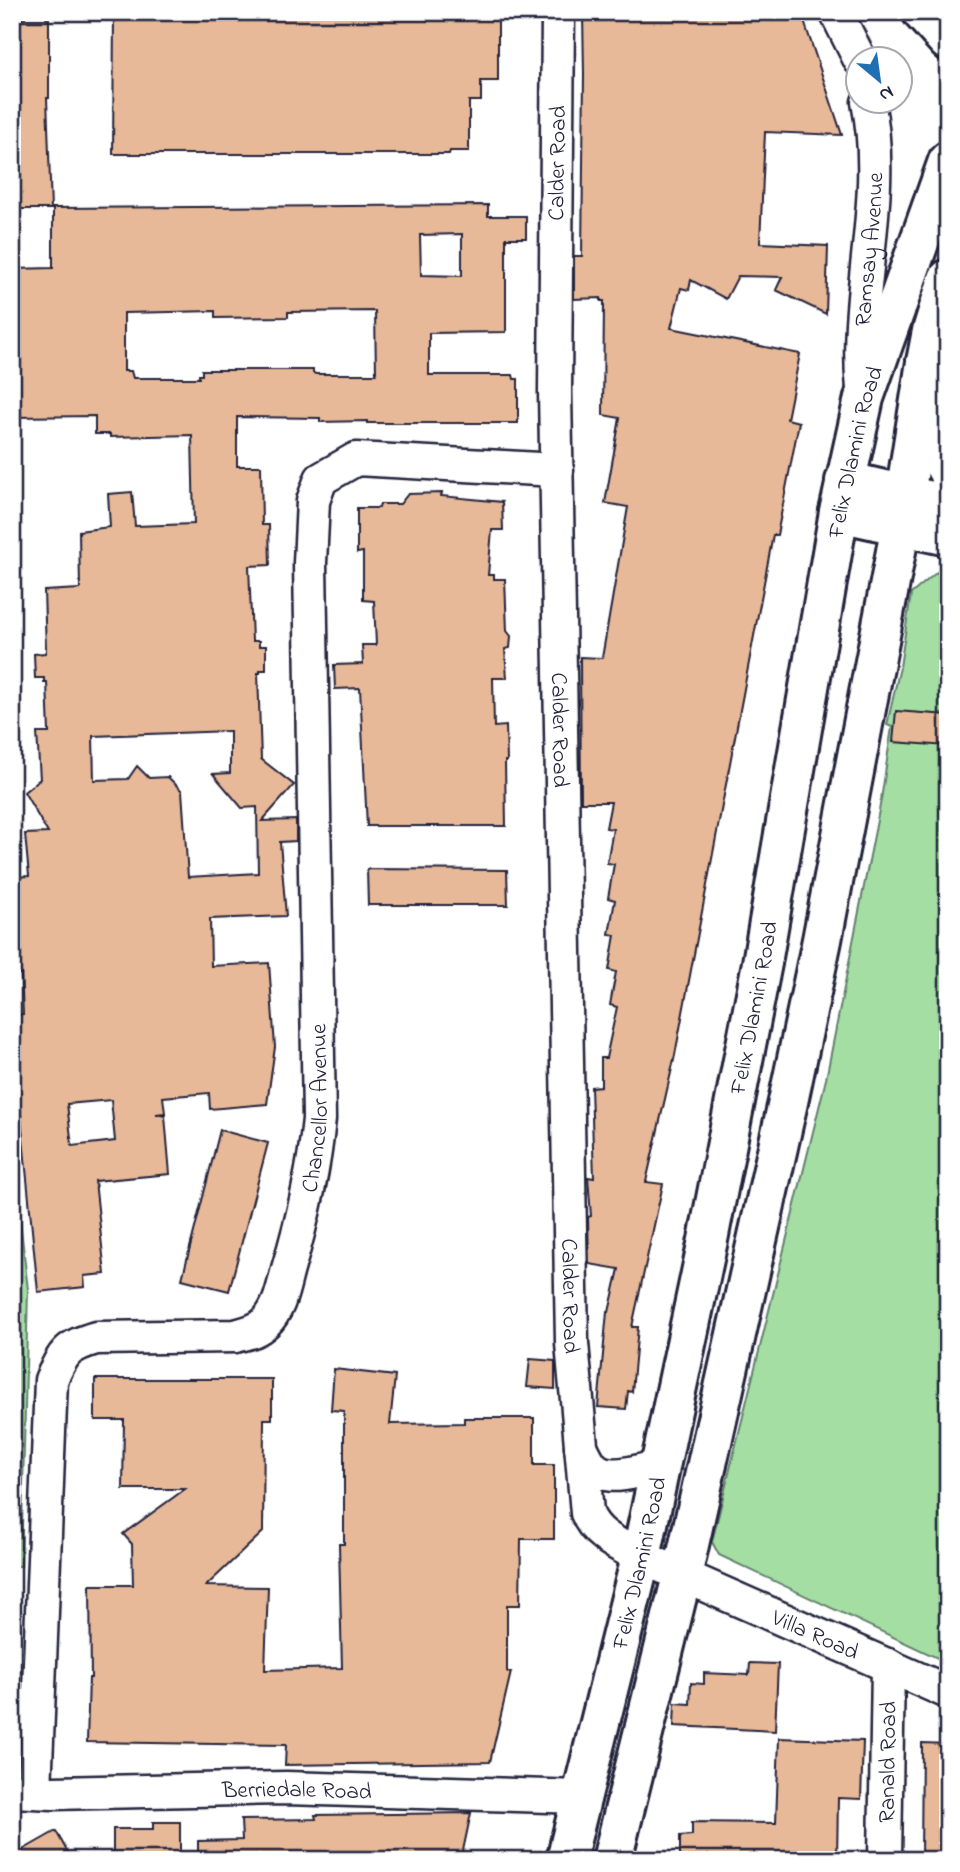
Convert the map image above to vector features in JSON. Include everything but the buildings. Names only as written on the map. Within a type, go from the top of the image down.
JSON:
[{"type":"main road","points":[[922,12],[948,41]]},
{"type":"main road","name":"Felix Dlamini Road","points":[[566,1860],[641,1557],[660,1466],[762,963],[842,496],[863,398],[948,161]]},
{"type":"main road","name":"Felix Dlamini Road","points":[[611,1860],[682,1576],[810,994],[903,510],[926,362],[932,331],[948,279]]},
{"type":"main road","points":[[926,362],[936,448],[948,472]]},
{"type":"main road","points":[[842,496],[903,510],[948,536]]},
{"type":"main road","points":[[903,510],[948,505]]},
{"type":"street","name":"Calder Road","points":[[558,12],[556,470],[571,1329],[587,1513],[592,1527],[641,1557]]},
{"type":"street","points":[[836,12],[853,46]]},
{"type":"street","name":"Ramsay Avenue","points":[[863,398],[860,364],[872,224],[874,129],[871,116]]},
{"type":"street","name":"Chancellor Avenue","points":[[24,1791],[51,1380],[61,1358],[74,1344],[96,1338],[235,1336],[255,1330],[265,1324],[276,1308],[304,1214],[319,1119],[310,563],[313,500],[321,479],[356,459],[556,470]]},
{"type":"street","points":[[581,1447],[592,1466],[601,1473],[613,1475],[660,1466]]},
{"type":"street","name":"Villa Road","points":[[641,1557],[948,1692]]},
{"type":"street","name":"Ranald Road","points":[[885,1860],[888,1664]]},
{"type":"street","name":"Berriedale Road","points":[[24,1791],[53,1793],[286,1788],[581,1797]]},
{"type":"green space","points":[[937,572],[948,573],[948,1663],[719,1555],[712,1542],[826,1079],[881,800],[892,727],[887,725],[900,667],[911,594]]},
{"type":"green space","points":[[12,1149],[28,1290],[21,1566],[12,1566]]}]
